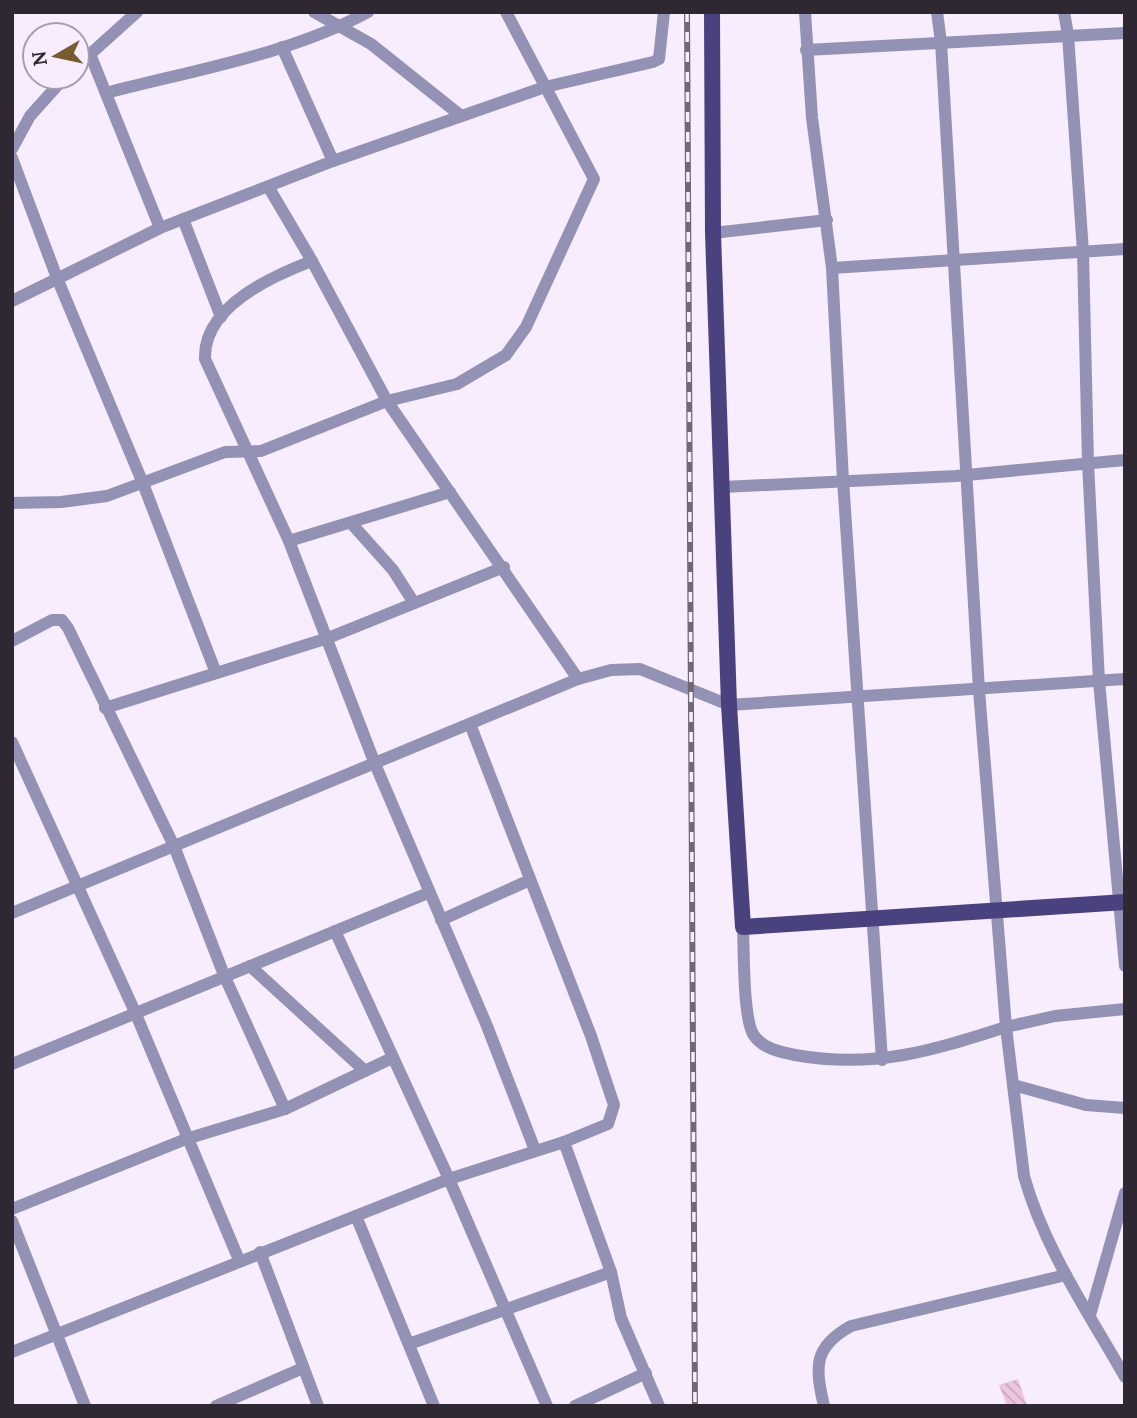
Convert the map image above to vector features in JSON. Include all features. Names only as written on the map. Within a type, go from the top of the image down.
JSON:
[{"type":"main road","points":[[712,12],[713,233],[729,705],[743,926],[1121,903]]},
{"type":"street","points":[[91,53],[137,12]]},
{"type":"street","points":[[314,12],[394,60],[460,115]]},
{"type":"street","points":[[106,93],[282,47],[339,28],[368,12]]},
{"type":"street","points":[[12,503],[93,500],[225,452],[248,453],[266,449],[387,401],[472,378],[512,349],[526,327],[594,178],[506,12]]},
{"type":"street","points":[[12,301],[160,228],[333,161],[545,87],[659,59],[664,12]]},
{"type":"street","points":[[805,12],[812,118],[832,268],[843,480],[882,1060]]},
{"type":"street","points":[[937,12],[995,912],[1024,1176],[1031,1199],[1066,1275],[1125,1377]]},
{"type":"street","points":[[1064,12],[1068,35],[1083,252],[1088,463],[1099,681],[1125,966]]},
{"type":"street","points":[[806,50],[1125,33]]},
{"type":"street","points":[[282,47],[333,161]]},
{"type":"street","points":[[91,56],[160,228]]},
{"type":"street","points":[[12,149],[30,116],[52,91]]},
{"type":"street","points":[[12,158],[57,278],[142,481],[216,673]]},
{"type":"street","points":[[269,188],[313,261],[387,401],[579,679]]},
{"type":"street","points":[[183,219],[221,317]]},
{"type":"street","points":[[713,233],[827,220]]},
{"type":"street","points":[[832,268],[1125,249]]},
{"type":"street","points":[[313,261],[263,281],[221,317],[208,337],[205,359],[289,541],[375,764],[535,1150]]},
{"type":"street","points":[[723,487],[968,475],[1125,460]]},
{"type":"street","points":[[289,541],[450,492]]},
{"type":"street","points":[[351,523],[393,570],[414,603]]},
{"type":"street","points":[[105,708],[328,638],[504,568]]},
{"type":"street","points":[[12,641],[52,620],[62,620],[174,846],[223,975],[285,1109]]},
{"type":"street","points":[[12,913],[579,679],[611,670],[640,669],[729,705],[1125,679]]},
{"type":"street","points":[[12,1352],[449,1179],[564,1142],[608,1124],[614,1105],[470,724]]},
{"type":"street","points":[[12,741],[18,767],[77,884],[135,1012],[239,1260]]},
{"type":"street","points":[[441,920],[530,880]]},
{"type":"street","points":[[12,1064],[428,893]]},
{"type":"street","points":[[743,926],[752,1034],[772,1049],[820,1059],[882,1060],[941,1048],[1006,1027],[1055,1016],[1125,1009]]},
{"type":"street","points":[[335,931],[449,1179],[547,1406]]},
{"type":"street","points":[[250,966],[365,1071]]},
{"type":"street","points":[[12,1209],[186,1139],[285,1109],[392,1058]]},
{"type":"street","points":[[1013,1085],[1086,1105],[1125,1108]]},
{"type":"street","points":[[564,1142],[611,1272],[621,1318],[659,1406]]},
{"type":"street","points":[[1090,1315],[1125,1193]]},
{"type":"street","points":[[356,1216],[434,1406]]},
{"type":"street","points":[[12,1221],[85,1406]]},
{"type":"street","points":[[260,1252],[318,1406]]},
{"type":"street","points":[[409,1344],[611,1272]]},
{"type":"street","points":[[824,1406],[817,1372],[820,1354],[845,1330],[894,1314],[1066,1275]]},
{"type":"street","points":[[216,1406],[303,1368]]},
{"type":"street","points":[[575,1406],[646,1373]]},
{"type":"building","points":[[1018,1379],[1027,1406],[1007,1406],[999,1385]]},
{"type":"railway","points":[[687,12],[695,1406]]}]
